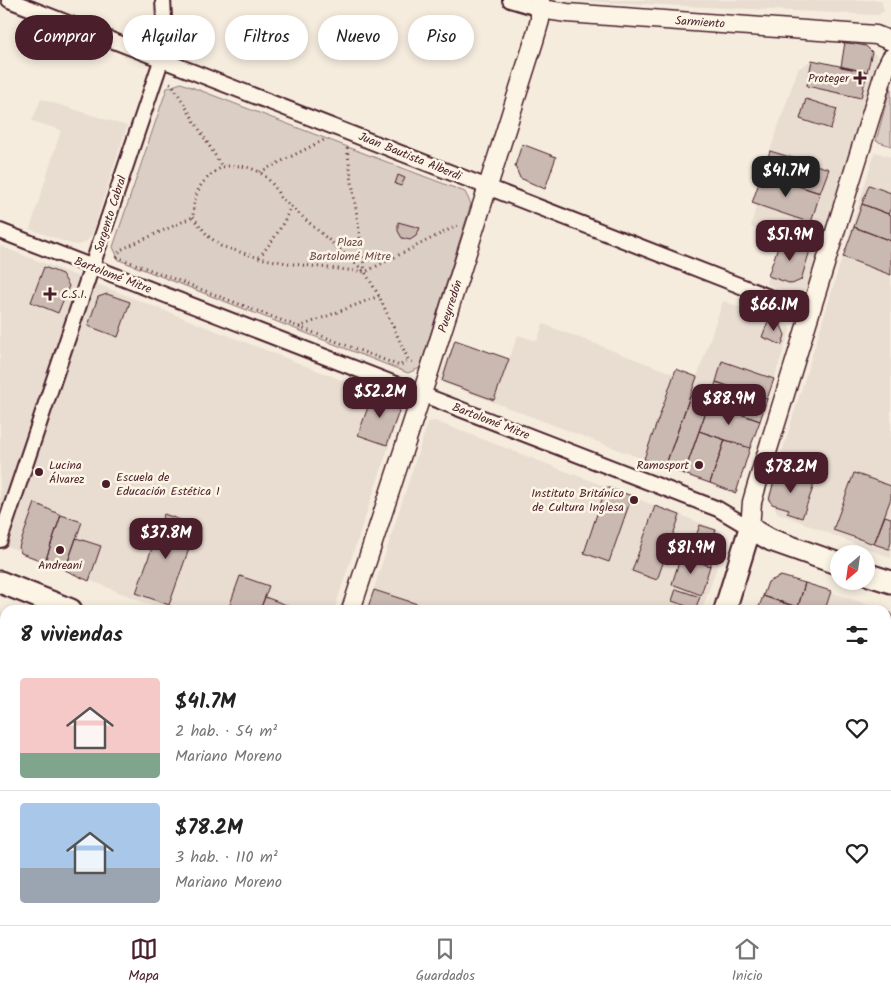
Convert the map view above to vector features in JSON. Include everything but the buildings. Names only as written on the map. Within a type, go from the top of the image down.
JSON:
[{"type":"main road","name":"Bartolomé Mitre","points":[[750,528],[771,540],[830,561]]},
{"type":"main road","points":[[727,605],[750,528]]},
{"type":"main road","points":[[875,577],[891,582]]},
{"type":"main road","points":[[0,582],[58,605]]},
{"type":"street","name":"Juan Bautista Alberdi","points":[[9,0],[123,43]]},
{"type":"street","name":"Sargento Cabral","points":[[163,0],[164,15]]},
{"type":"street","name":"Sarmiento","points":[[510,0],[541,4],[567,13],[876,35],[891,42]]},
{"type":"street","name":"Pueyrredón","points":[[353,605],[534,41],[541,4]]},
{"type":"street","points":[[750,528],[754,495],[891,58]]},
{"type":"street","name":"Sargento Cabral","points":[[0,540],[161,60]]},
{"type":"street","name":"Juan Bautista Alberdi","points":[[167,60],[810,313]]},
{"type":"street","name":"Bartolomé Mitre","points":[[0,230],[718,509],[750,528]]},
{"type":"path","points":[[156,77],[172,84],[222,168]]},
{"type":"path","points":[[260,172],[344,130],[365,272]]},
{"type":"path","points":[[430,369],[408,359],[379,296],[365,272],[280,197],[275,185],[260,172],[235,165],[222,168],[206,177],[194,198],[193,217],[208,236],[221,246],[259,258],[365,272],[480,213]]},
{"type":"path","points":[[259,258],[283,226],[291,206]]},
{"type":"path","points":[[111,274],[120,250],[193,217]]},
{"type":"path","points":[[117,257],[400,366],[408,359]]},
{"type":"path","points":[[299,327],[379,296]]},
{"type":"shaded area","points":[[560,0],[881,0],[884,11],[878,15]]},
{"type":"shaded area","points":[[845,42],[866,46],[876,55],[878,64],[810,281],[807,289],[793,296],[766,283],[781,238],[751,227],[756,205],[752,203],[798,69],[812,60],[841,66]]},
{"type":"shaded area","points":[[41,99],[127,126],[92,234],[87,241],[79,245],[71,244],[30,229],[61,130],[32,121]]},
{"type":"shaded area","points":[[875,152],[891,157],[891,558],[875,552],[875,545],[858,545],[778,513],[768,497]]},
{"type":"shaded area","points":[[0,246],[403,404],[336,605],[150,605],[0,543]]},
{"type":"shaded area","points":[[723,301],[789,325],[790,331],[735,494],[443,383],[439,379],[455,340],[509,359],[518,335],[537,341],[543,324],[674,374],[676,369],[697,377]]},
{"type":"shaded area","points":[[435,421],[719,530],[726,540],[704,605],[369,605],[428,422]]},
{"type":"shaded area","points":[[782,576],[869,605],[760,605],[767,584]]},
{"type":"green space","name":"Plaza Bartolomé Mitre","points":[[181,83],[465,192],[471,204],[420,368],[408,373],[119,260],[113,247],[167,88]]},
{"type":"green space","points":[[891,85],[891,146],[876,141]]},
{"type":"place","name":"Proteger","points":[[860,78]]},
{"type":"place","name":"C.S.I.","points":[[50,294]]},
{"type":"place","name":"Ramosport","points":[[699,465]]},
{"type":"place","name":"Lucina Álvarez","points":[[39,472]]},
{"type":"place","name":"Escuela de Educación Estética 1","points":[[106,484]]},
{"type":"place","name":"Instituto Británico de Cultura Inglesa","points":[[634,500]]},
{"type":"place","name":"Andreani","points":[[60,550]]}]
